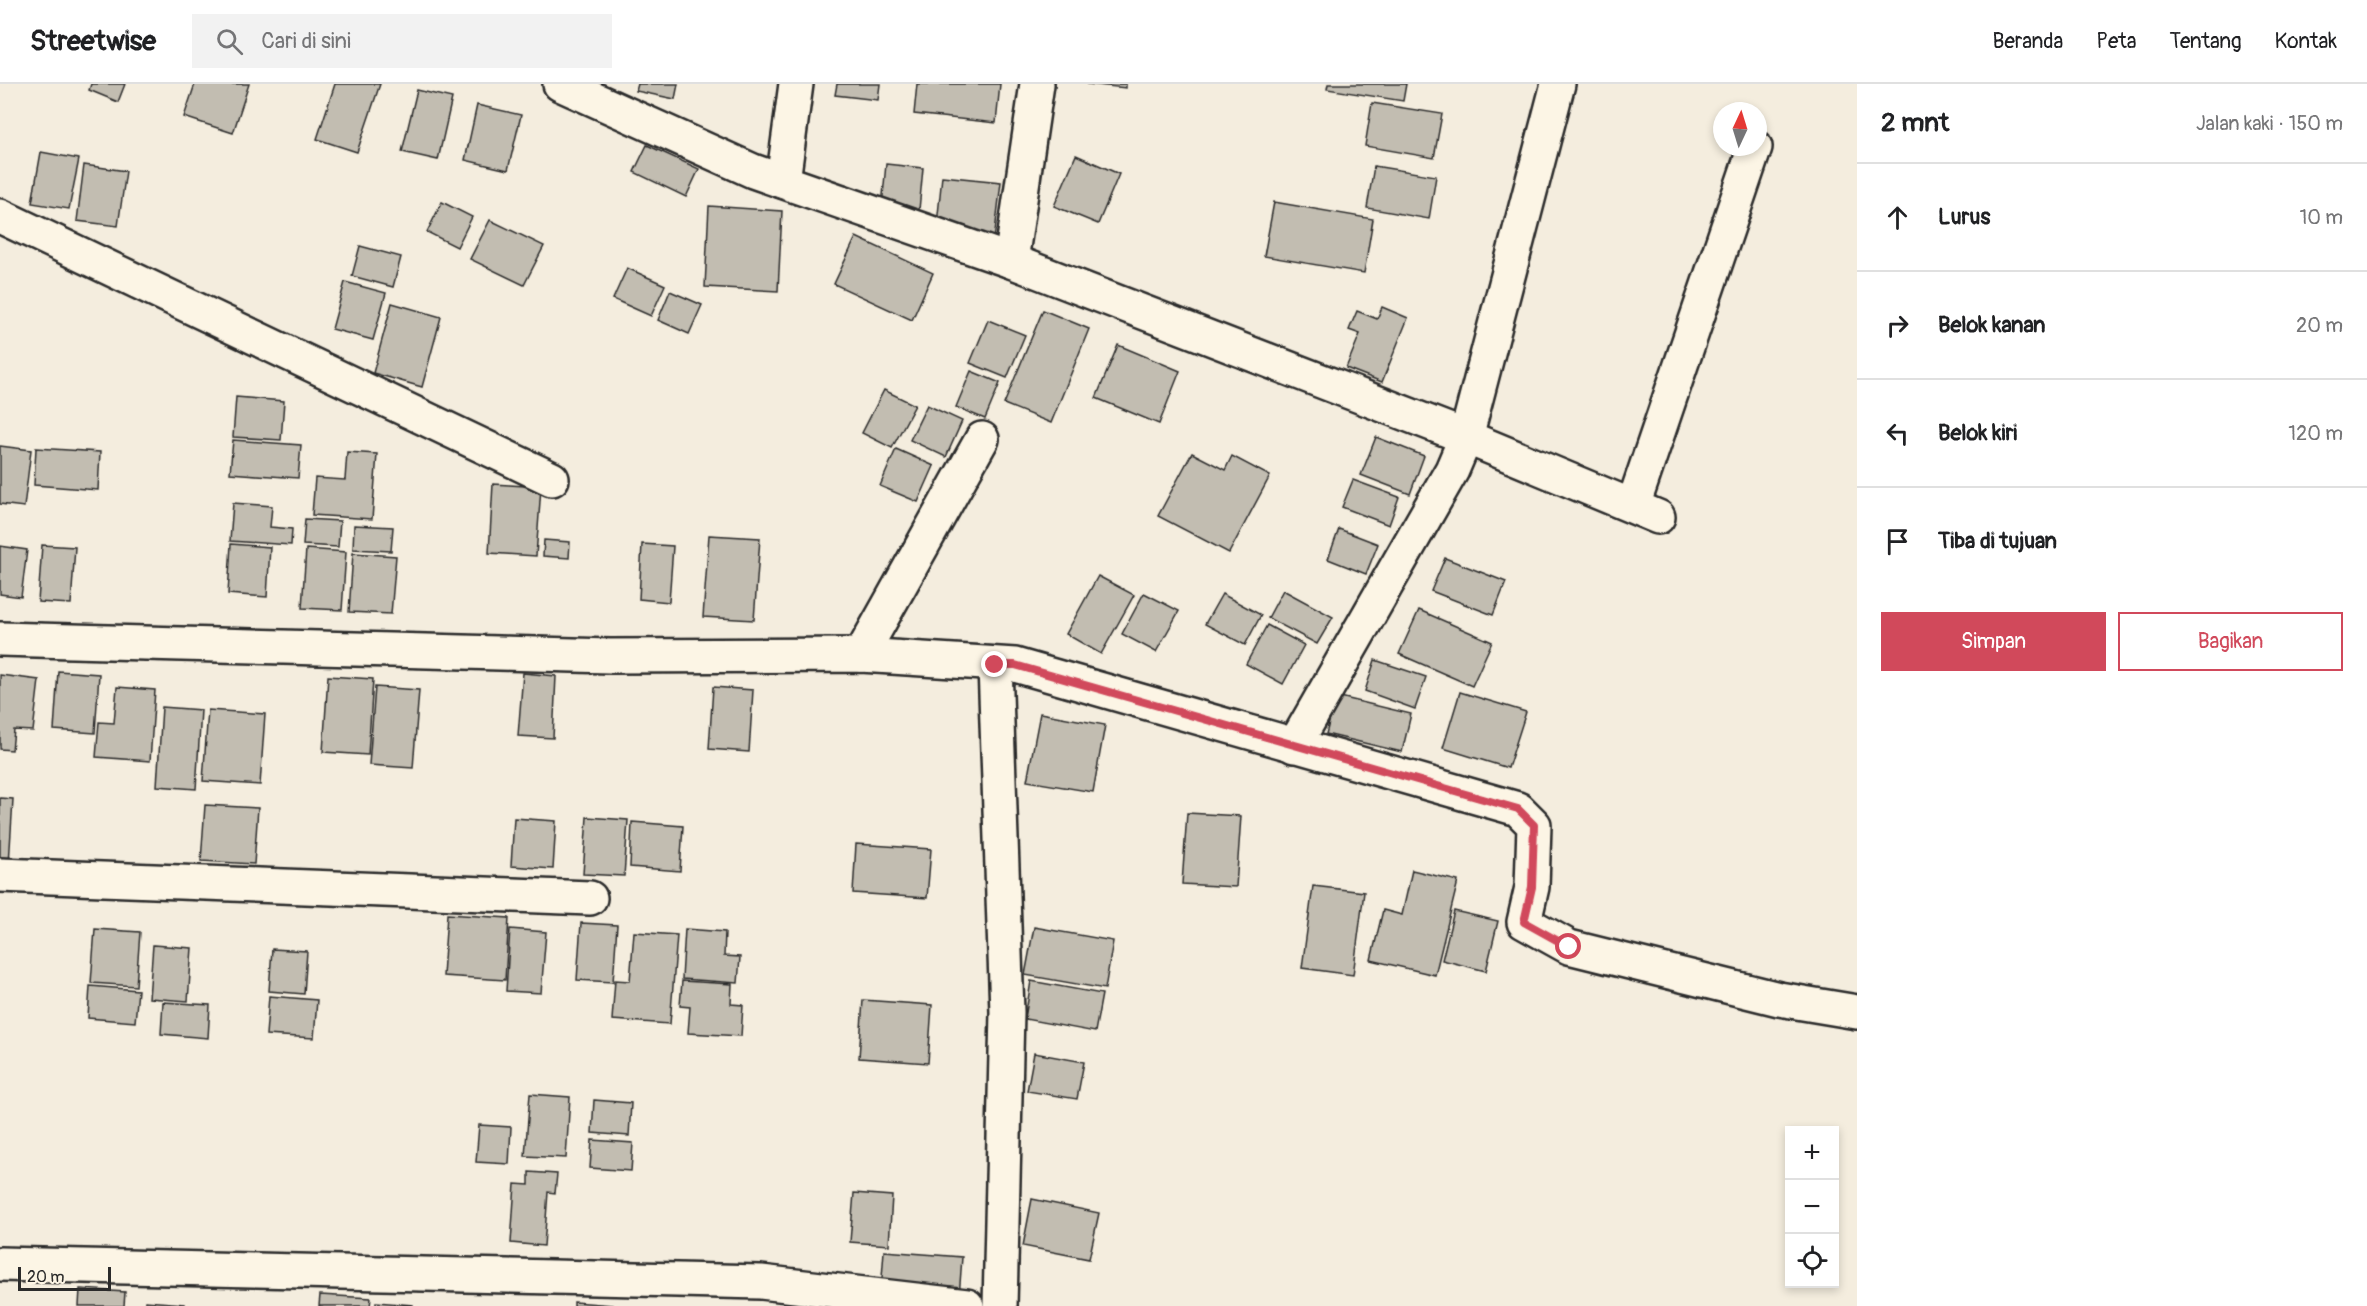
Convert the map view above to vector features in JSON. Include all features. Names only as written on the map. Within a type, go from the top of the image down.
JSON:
[{"type":"street","points":[[560,84],[753,171],[1011,261],[1466,437],[1645,512],[1752,156]]},
{"type":"street","points":[[783,181],[796,84]]},
{"type":"street","points":[[1011,261],[1036,84]]},
{"type":"street","points":[[1294,746],[1452,470],[1466,437],[1558,84]]},
{"type":"street","points":[[0,216],[552,479]]},
{"type":"street","points":[[861,655],[982,439]]},
{"type":"street","points":[[0,639],[610,656],[861,655],[1015,665],[1518,809],[1534,825],[1532,887],[1524,922],[1569,947],[1779,999],[1857,1012]]},
{"type":"street","points":[[995,665],[1007,1012],[1000,1306]]},
{"type":"street","points":[[0,875],[590,898]]},
{"type":"street","points":[[0,1264],[761,1282],[967,1306]]},
{"type":"building","points":[[91,84],[125,84],[118,102],[89,90]]},
{"type":"building","points":[[195,84],[249,84],[233,133],[184,117]]},
{"type":"building","points":[[335,84],[380,84],[357,152],[317,139]]},
{"type":"building","points":[[638,84],[678,84],[675,99],[636,91]]},
{"type":"building","points":[[837,84],[880,84],[878,100],[835,95]]},
{"type":"building","points":[[917,84],[1000,84],[996,123],[914,114]]},
{"type":"building","points":[[1087,84],[1126,84],[1126,88]]},
{"type":"building","points":[[1328,84],[1406,84],[1403,101],[1327,89]]},
{"type":"building","points":[[417,90],[452,98],[438,160],[402,152]]},
{"type":"building","points":[[1372,103],[1442,114],[1434,158],[1365,146]]},
{"type":"building","points":[[477,105],[521,115],[508,170],[465,160]]},
{"type":"building","points":[[647,145],[699,169],[686,197],[634,172]]},
{"type":"building","points":[[41,152],[79,159],[69,209],[32,203]]},
{"type":"building","points":[[1076,155],[1119,174],[1098,224],[1054,206]]},
{"type":"building","points":[[886,164],[923,168],[919,210],[882,206]]},
{"type":"building","points":[[84,165],[126,171],[118,226],[77,221]]},
{"type":"building","points":[[1374,166],[1436,176],[1429,219],[1367,208]]},
{"type":"building","points":[[942,176],[1001,182],[994,240],[936,234]]},
{"type":"building","points":[[442,202],[472,217],[457,247],[427,232]]},
{"type":"building","points":[[1274,202],[1373,219],[1364,273],[1264,256]]},
{"type":"building","points":[[709,206],[782,211],[778,291],[705,287]]},
{"type":"building","points":[[490,220],[544,246],[524,285],[470,259]]},
{"type":"building","points":[[856,237],[933,273],[912,320],[834,284]]},
{"type":"building","points":[[360,246],[401,257],[393,287],[352,276]]},
{"type":"building","points":[[627,268],[665,285],[651,316],[613,299]]},
{"type":"building","points":[[345,282],[386,293],[373,340],[332,329]]},
{"type":"building","points":[[670,291],[702,305],[689,334],[658,320]]},
{"type":"building","points":[[392,303],[441,317],[422,387],[373,373]]},
{"type":"building","points":[[1382,307],[1408,318],[1382,382],[1346,368],[1360,334],[1349,330],[1357,311],[1377,319]]},
{"type":"building","points":[[1043,310],[1089,329],[1051,423],[1004,404]]},
{"type":"building","points":[[988,320],[1025,335],[1007,378],[970,363]]},
{"type":"building","points":[[1118,345],[1180,371],[1159,424],[1096,398]]},
{"type":"building","points":[[971,371],[1000,383],[985,419],[956,407]]},
{"type":"building","points":[[884,390],[915,405],[892,448],[862,433]]},
{"type":"building","points":[[236,397],[284,401],[281,440],[233,437]]},
{"type":"building","points":[[927,405],[962,421],[946,457],[910,440]]},
{"type":"building","points":[[1376,437],[1424,456],[1410,494],[1361,475]]},
{"type":"building","points":[[233,440],[301,445],[298,478],[230,473]]},
{"type":"building","points":[[0,446],[31,450],[24,507],[0,504]]},
{"type":"building","points":[[36,448],[100,452],[98,490],[34,485]]},
{"type":"building","points":[[896,449],[934,466],[918,502],[880,486]]},
{"type":"building","points":[[347,452],[377,454],[372,519],[312,515],[315,478],[345,480]]},
{"type":"building","points":[[1192,453],[1225,470],[1232,456],[1270,476],[1229,553],[1158,516]]},
{"type":"building","points":[[1353,480],[1399,497],[1389,525],[1342,507]]},
{"type":"building","points":[[493,484],[541,487],[536,556],[489,553]]},
{"type":"building","points":[[233,503],[272,506],[270,527],[292,529],[291,545],[230,541]]},
{"type":"building","points":[[305,519],[340,521],[338,547],[303,545]]},
{"type":"building","points":[[354,525],[393,527],[391,551],[353,549]]},
{"type":"building","points":[[1339,529],[1378,544],[1366,574],[1328,559]]},
{"type":"building","points":[[709,535],[760,538],[754,620],[703,617]]},
{"type":"building","points":[[544,540],[570,542],[569,558],[543,556]]},
{"type":"building","points":[[231,544],[270,547],[267,597],[228,594]]},
{"type":"building","points":[[642,544],[673,546],[669,602],[639,599]]},
{"type":"building","points":[[42,545],[75,547],[71,604],[38,602]]},
{"type":"building","points":[[0,546],[27,550],[21,597],[0,594]]},
{"type":"building","points":[[306,549],[346,552],[342,610],[302,608]]},
{"type":"building","points":[[353,553],[396,556],[391,614],[349,612]]},
{"type":"building","points":[[1445,558],[1506,582],[1493,615],[1431,591]]},
{"type":"building","points":[[1098,576],[1134,595],[1101,654],[1066,634]]},
{"type":"building","points":[[1283,590],[1333,617],[1317,644],[1268,618]]},
{"type":"building","points":[[1144,593],[1179,611],[1156,652],[1122,634]]},
{"type":"building","points":[[1222,594],[1261,615],[1245,645],[1205,624]]},
{"type":"building","points":[[1419,610],[1492,642],[1472,686],[1399,654]]},
{"type":"building","points":[[1267,625],[1304,645],[1283,684],[1246,664]]},
{"type":"building","points":[[1375,660],[1426,677],[1415,709],[1365,691]]},
{"type":"building","points":[[58,671],[99,674],[95,733],[54,730]]},
{"type":"building","points":[[523,673],[556,676],[553,738],[518,736]]},
{"type":"building","points":[[0,675],[39,680],[33,731],[14,730],[12,750],[0,749]]},
{"type":"building","points":[[328,676],[373,679],[368,755],[323,752]]},
{"type":"building","points":[[117,687],[155,690],[150,761],[96,757],[99,722],[114,723]]},
{"type":"building","points":[[375,687],[419,690],[413,768],[369,765]]},
{"type":"building","points":[[713,687],[753,690],[749,752],[709,749]]},
{"type":"building","points":[[1460,692],[1526,712],[1508,768],[1443,748]]},
{"type":"building","points":[[1336,696],[1411,714],[1402,752],[1326,734]]},
{"type":"building","points":[[162,707],[201,710],[196,789],[157,786]]},
{"type":"building","points":[[208,710],[265,714],[260,785],[203,781]]},
{"type":"building","points":[[1040,713],[1105,725],[1093,792],[1027,781]]},
{"type":"building","points":[[0,798],[13,799],[9,864],[0,863]]},
{"type":"building","points":[[205,805],[258,808],[254,864],[201,861]]},
{"type":"building","points":[[1187,813],[1241,816],[1236,887],[1182,884]]},
{"type":"building","points":[[587,817],[628,820],[624,876],[583,874]]},
{"type":"building","points":[[514,818],[556,821],[553,869],[511,866]]},
{"type":"building","points":[[632,822],[683,826],[680,871],[630,867]]},
{"type":"building","points":[[856,844],[931,849],[927,898],[853,893]]},
{"type":"building","points":[[1412,870],[1458,881],[1435,975],[1371,960],[1383,910],[1402,915]]},
{"type":"building","points":[[1313,886],[1364,892],[1353,975],[1302,968]]},
{"type":"building","points":[[1454,911],[1498,921],[1486,971],[1442,960]]},
{"type":"building","points":[[447,914],[509,918],[505,980],[443,976]]},
{"type":"building","points":[[581,923],[617,925],[613,982],[577,980]]},
{"type":"building","points":[[1034,927],[1113,941],[1105,989],[1025,975]]},
{"type":"building","points":[[95,929],[140,932],[136,986],[91,983]]},
{"type":"building","points":[[510,929],[546,932],[541,993],[506,991]]},
{"type":"building","points":[[685,929],[725,932],[724,956],[740,957],[738,983],[682,979]]},
{"type":"building","points":[[634,932],[677,935],[670,1024],[612,1020],[615,980],[630,981]]},
{"type":"building","points":[[153,945],[192,948],[188,1001],[149,998]]},
{"type":"building","points":[[272,949],[307,951],[304,994],[269,991]]},
{"type":"building","points":[[682,981],[732,984],[731,1004],[743,1005],[741,1036],[688,1033],[690,1007],[680,1006]]},
{"type":"building","points":[[1031,981],[1102,994],[1095,1032],[1025,1019]]},
{"type":"building","points":[[90,986],[138,990],[135,1022],[88,1018]]},
{"type":"building","points":[[269,996],[317,1000],[314,1038],[266,1035]]},
{"type":"building","points":[[863,1000],[932,1005],[928,1063],[859,1058]]},
{"type":"building","points":[[163,1002],[210,1005],[208,1038],[161,1034]]},
{"type":"building","points":[[1034,1053],[1084,1062],[1077,1099],[1027,1091]]},
{"type":"building","points":[[530,1094],[570,1097],[566,1158],[525,1156]]},
{"type":"building","points":[[594,1100],[631,1103],[629,1136],[592,1133]]},
{"type":"building","points":[[479,1125],[511,1127],[509,1164],[476,1162]]},
{"type":"building","points":[[592,1140],[633,1143],[631,1171],[590,1168]]},
{"type":"building","points":[[529,1172],[557,1174],[555,1193],[548,1192],[544,1246],[511,1243],[515,1184],[529,1185]]},
{"type":"building","points":[[854,1193],[892,1196],[889,1245],[850,1242]]},
{"type":"building","points":[[1032,1199],[1099,1213],[1089,1259],[1023,1246]]},
{"type":"building","points":[[884,1251],[962,1257],[959,1297],[881,1291]]},
{"type":"building","points":[[80,1289],[125,1292],[124,1306],[79,1306]]},
{"type":"building","points":[[320,1295],[371,1298],[370,1306],[319,1306]]},
{"type":"building","points":[[145,1301],[184,1304],[184,1306],[144,1306]]},
{"type":"building","points":[[376,1302],[413,1305],[413,1306],[376,1306]]},
{"type":"building","points":[[574,1302],[612,1305],[612,1306],[574,1306]]},
{"type":"route","points":[[995,665],[1015,665],[1518,809],[1534,825],[1532,887],[1524,922],[1569,947]]}]
